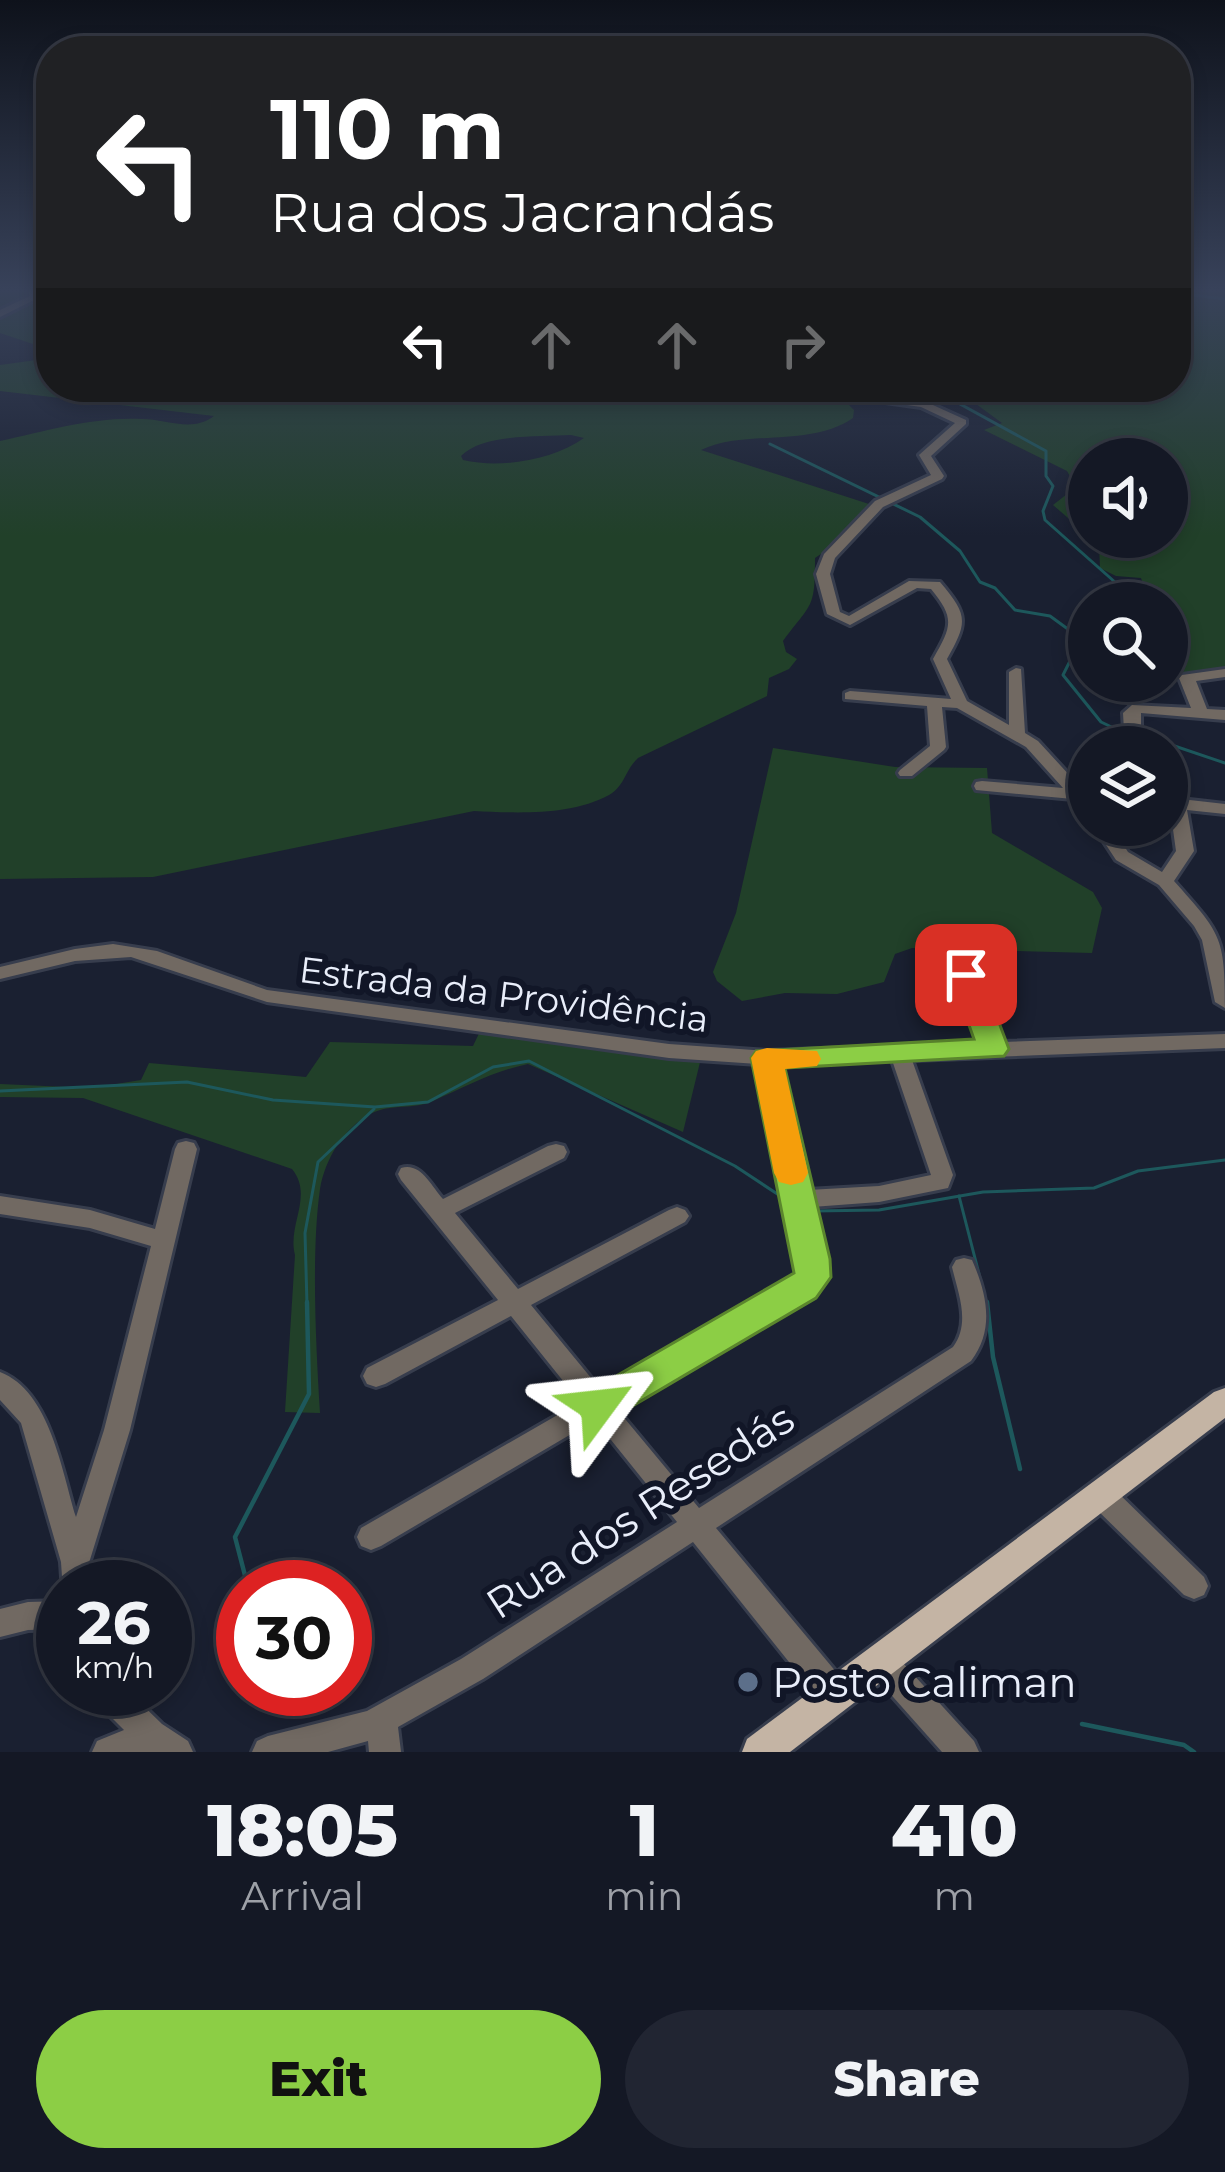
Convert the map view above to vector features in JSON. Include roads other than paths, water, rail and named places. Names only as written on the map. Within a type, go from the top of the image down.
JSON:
[{"type":"main road","points":[[760,1752],[1225,1401]]},
{"type":"street","points":[[909,402],[944,410],[962,422],[925,454],[938,476],[879,504],[829,556],[823,574],[834,614],[847,621],[859,619],[914,584],[935,585],[961,626],[940,662],[961,704]]},
{"type":"street","points":[[1016,672],[1017,734]]},
{"type":"street","points":[[1200,711],[1187,677],[1225,673]]},
{"type":"street","points":[[850,696],[961,704],[1017,734],[1068,779]]},
{"type":"street","points":[[906,773],[938,747],[934,700]]},
{"type":"street","points":[[1131,726],[1131,713],[1142,707],[1225,715]]},
{"type":"street","points":[[982,786],[1068,796]]},
{"type":"street","points":[[1188,805],[1225,809]]},
{"type":"street","points":[[1116,846],[1123,856],[1165,881],[1207,931],[1225,1003]]},
{"type":"street","points":[[1165,881],[1184,846]]},
{"type":"street","name":"Estrada da Providência","points":[[0,973],[89,952],[135,952],[221,986],[267,997],[670,1051],[767,1058],[1225,1041]]},
{"type":"street","points":[[966,975],[993,1049]]},
{"type":"street","points":[[798,1206],[931,1186],[942,1179],[900,1054]]},
{"type":"street","points":[[371,1537],[808,1283],[812,1259],[767,1058]]},
{"type":"street","points":[[79,1560],[117,1430],[186,1149]]},
{"type":"street","points":[[439,1211],[556,1152]]},
{"type":"street","points":[[409,1174],[836,1696]]},
{"type":"street","points":[[0,1205],[90,1219],[162,1240]]},
{"type":"street","points":[[376,1376],[677,1216]]},
{"type":"street","name":"Rua dos Resedás","points":[[268,1752],[348,1735],[384,1736],[472,1669],[962,1354],[976,1336],[964,1268]]},
{"type":"street","points":[[0,1383],[33,1418],[71,1560]]},
{"type":"street","points":[[1101,1495],[1194,1586]]},
{"type":"street","points":[[0,1623],[36,1616]]},
{"type":"street","points":[[881,1661],[963,1752]]},
{"type":"street","points":[[134,1716],[164,1743]]},
{"type":"street","points":[[108,1752],[164,1743]]},
{"type":"waterway","points":[[956,402],[1046,451],[1046,476],[1053,486],[1043,511],[1045,520],[1115,582]]},
{"type":"waterway","points":[[770,444],[920,517],[960,551],[980,582],[995,588],[1015,610],[1050,616],[1068,629]]},
{"type":"waterway","points":[[1068,665],[1063,675],[1068,681]]},
{"type":"waterway","points":[[1085,702],[1109,726]]},
{"type":"waterway","points":[[1188,751],[1225,763]]},
{"type":"waterway","points":[[0,1091],[187,1082],[273,1100],[375,1107],[428,1102],[493,1067],[529,1061],[735,1166],[788,1201]]},
{"type":"waterway","points":[[307,1305],[305,1233],[318,1162],[374,1109]]},
{"type":"waterway","points":[[959,1196],[1094,1188],[1138,1171],[1225,1160]]},
{"type":"waterway","points":[[813,1211],[879,1210],[959,1196]]},
{"type":"waterway","points":[[959,1196],[987,1305]]},
{"type":"waterway","points":[[241,1560],[235,1537],[309,1394],[307,1302]]},
{"type":"waterway","points":[[987,1302],[993,1357],[1020,1469]]},
{"type":"waterway","points":[[1082,1724],[1184,1745],[1194,1752]]},
{"type":"place","name":"Posto Caliman","points":[[748,1682]]}]
